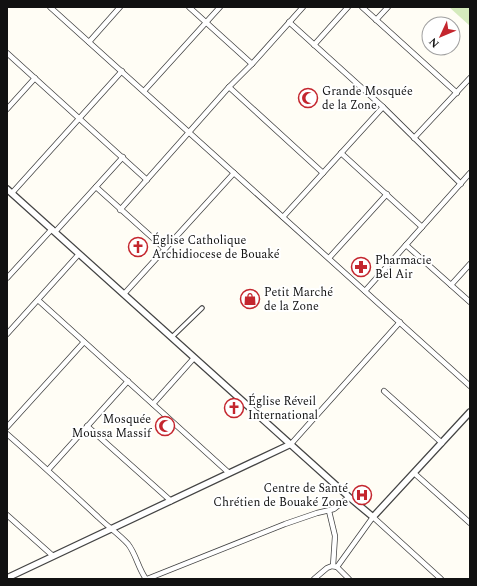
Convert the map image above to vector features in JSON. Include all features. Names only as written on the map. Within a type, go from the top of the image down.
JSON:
[{"type":"street","points":[[50,7],[470,386]]},
{"type":"street","points":[[89,42],[120,7]]},
{"type":"street","points":[[189,7],[252,64]]},
{"type":"street","points":[[144,91],[220,7]]},
{"type":"street","points":[[120,210],[229,87],[252,64],[303,7]]},
{"type":"street","points":[[314,45],[348,7]]},
{"type":"street","points":[[362,7],[457,93]]},
{"type":"street","points":[[376,20],[388,7]]},
{"type":"street","points":[[289,22],[383,107],[461,184]]},
{"type":"street","points":[[7,53],[148,180]]},
{"type":"street","points":[[122,71],[9,191],[373,517],[440,579]]},
{"type":"street","points":[[7,108],[34,78]]},
{"type":"street","points":[[414,138],[470,78]]},
{"type":"street","points":[[229,87],[323,173]]},
{"type":"street","points":[[284,217],[383,107]]},
{"type":"street","points":[[341,153],[422,227]]},
{"type":"street","points":[[7,278],[96,187],[123,157]]},
{"type":"street","points":[[124,294],[234,173]]},
{"type":"street","points":[[365,291],[470,173]]},
{"type":"street","points":[[96,187],[165,249]]},
{"type":"street","points":[[329,258],[387,194]]},
{"type":"street","points":[[406,245],[470,302]]},
{"type":"street","points":[[7,334],[79,254]]},
{"type":"street","points":[[451,285],[470,264]]},
{"type":"street","points":[[38,300],[229,473]]},
{"type":"street","points":[[172,337],[202,308]]},
{"type":"street","points":[[7,578],[291,444],[400,322]]},
{"type":"street","points":[[7,427],[84,342]]},
{"type":"street","points":[[153,404],[194,358]]},
{"type":"street","points":[[48,470],[128,381]]},
{"type":"street","points":[[384,391],[442,443]]},
{"type":"street","points":[[314,579],[327,568],[335,567],[373,517],[470,412]]},
{"type":"street","points":[[88,426],[171,501]]},
{"type":"street","points":[[7,434],[129,545],[141,572],[146,579],[285,524],[317,513],[329,511],[339,506],[349,497]]},
{"type":"street","points":[[414,473],[470,523]]},
{"type":"street","points":[[329,511],[335,536],[335,567],[349,579]]},
{"type":"street","points":[[466,519],[470,514]]},
{"type":"street","points":[[7,515],[53,556]]},
{"type":"green space","points":[[449,7],[470,7],[470,26],[461,18],[461,16],[459,16]]},
{"type":"place","name":"Grande Mosquée de la Zone","points":[[308,98]]},
{"type":"place","name":"Église Catholique Archidiocese de Bouaké","points":[[138,247]]},
{"type":"place","name":"Pharmacie Bel Air","points":[[361,267]]},
{"type":"place","name":"Petit Marché de la Zone","points":[[250,299]]},
{"type":"place","name":"Église Réveil International","points":[[234,408]]},
{"type":"place","name":"Mosquée Moussa Massif","points":[[165,426]]},
{"type":"place","name":"Centre de Santé Chrétien de Bouaké Zone","points":[[362,495]]}]
